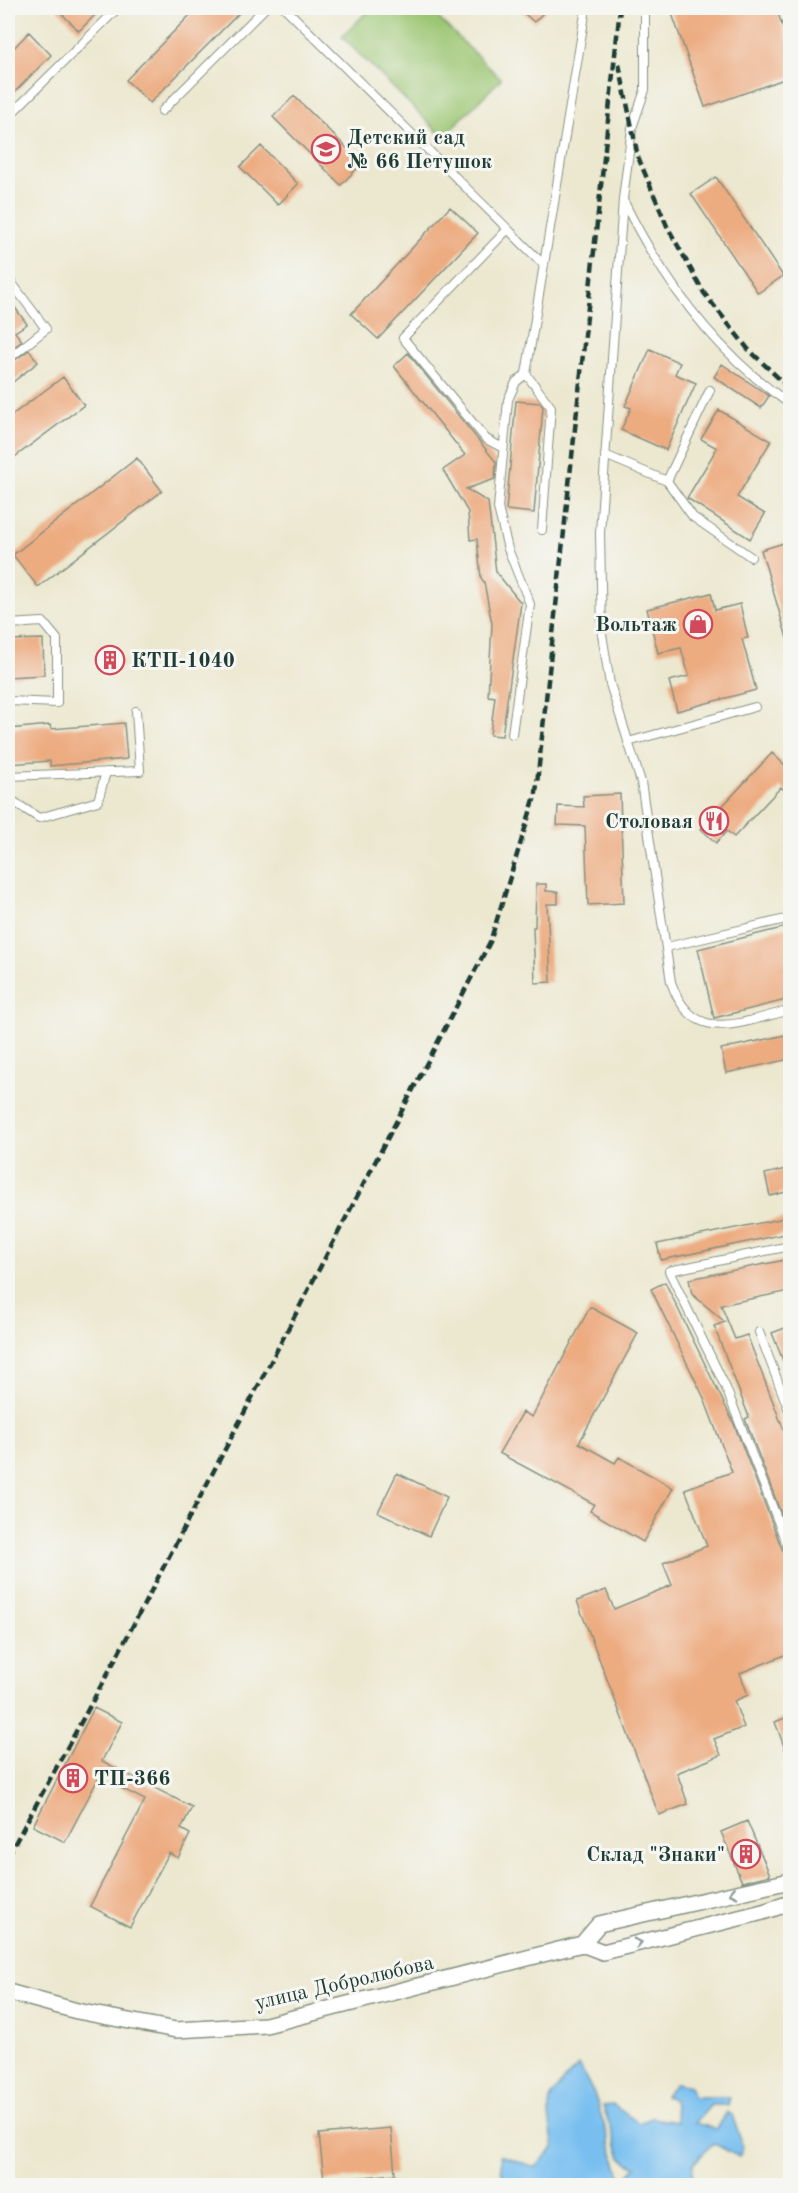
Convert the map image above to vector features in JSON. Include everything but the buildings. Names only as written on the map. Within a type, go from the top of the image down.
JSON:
[{"type":"street","points":[[582,1944],[599,1924],[790,1881]]},
{"type":"street","name":"улица Добролюбова","points":[[8,1992],[77,2011],[176,2030],[266,2025],[582,1944],[603,1952],[763,1912],[790,1903]]},
{"type":"lane","points":[[8,117],[118,8]]},
{"type":"lane","points":[[162,111],[265,8]]},
{"type":"lane","points":[[285,8],[544,265]]},
{"type":"lane","points":[[512,734],[530,604],[508,549],[498,508],[508,400],[516,382],[526,374],[586,8]]},
{"type":"lane","points":[[645,8],[645,90],[633,128],[623,199],[605,455],[600,533],[602,634],[610,684],[641,782],[671,982],[678,1002],[697,1020],[721,1027],[790,1010]]},
{"type":"lane","points":[[623,199],[648,249],[679,297],[719,344],[764,386],[790,404]]},
{"type":"lane","points":[[504,448],[486,439],[403,338],[508,229]]},
{"type":"lane","points":[[8,279],[46,329],[8,359]]},
{"type":"lane","points":[[526,374],[551,407],[542,530]]},
{"type":"lane","points":[[667,481],[710,390]]},
{"type":"lane","points":[[605,455],[667,481],[693,517],[751,557]]},
{"type":"lane","points":[[8,624],[43,622],[57,639],[57,703],[8,701]]},
{"type":"lane","points":[[628,742],[754,708]]},
{"type":"lane","points":[[8,776],[140,771],[136,711]]},
{"type":"lane","points":[[8,798],[39,818],[98,801],[106,772]]},
{"type":"lane","points":[[667,947],[790,918]]},
{"type":"lane","points":[[790,1246],[669,1271],[726,1388],[790,1552]]},
{"type":"lane","points":[[759,1332],[790,1413]]},
{"type":"green space","points":[[371,8],[428,8],[501,79],[443,137],[342,37]]},
{"type":"water","points":[[579,2065],[595,2096],[623,2185],[503,2185],[500,2155],[535,2167],[554,2148],[549,2119],[550,2101],[559,2086]]},
{"type":"water","points":[[676,2083],[690,2086],[694,2097],[730,2097],[728,2105],[711,2105],[695,2123],[717,2129],[727,2112],[732,2115],[743,2147],[739,2157],[713,2143],[693,2164],[692,2185],[682,2185],[673,2179],[662,2181],[662,2185],[633,2185],[625,2178],[636,2167],[621,2158],[603,2106],[613,2105],[639,2123],[652,2118],[677,2122],[674,2100],[665,2095]]},
{"type":"railway","points":[[8,1856],[115,1660],[490,942],[536,793],[620,8]]},
{"type":"railway","points":[[619,64],[638,157],[667,226],[704,293],[748,349],[790,389]]},
{"type":"place","name":"Детский сад № 66 Петушок","points":[[326,149]]},
{"type":"place","name":"Вольтаж","points":[[698,624]]},
{"type":"place","name":"КТП-1040","points":[[110,660]]},
{"type":"place","name":"Столовая","points":[[714,821]]},
{"type":"place","name":"ТП-366","points":[[73,1778]]},
{"type":"place","name":"Склад \"Знаки\"","points":[[746,1854]]}]
